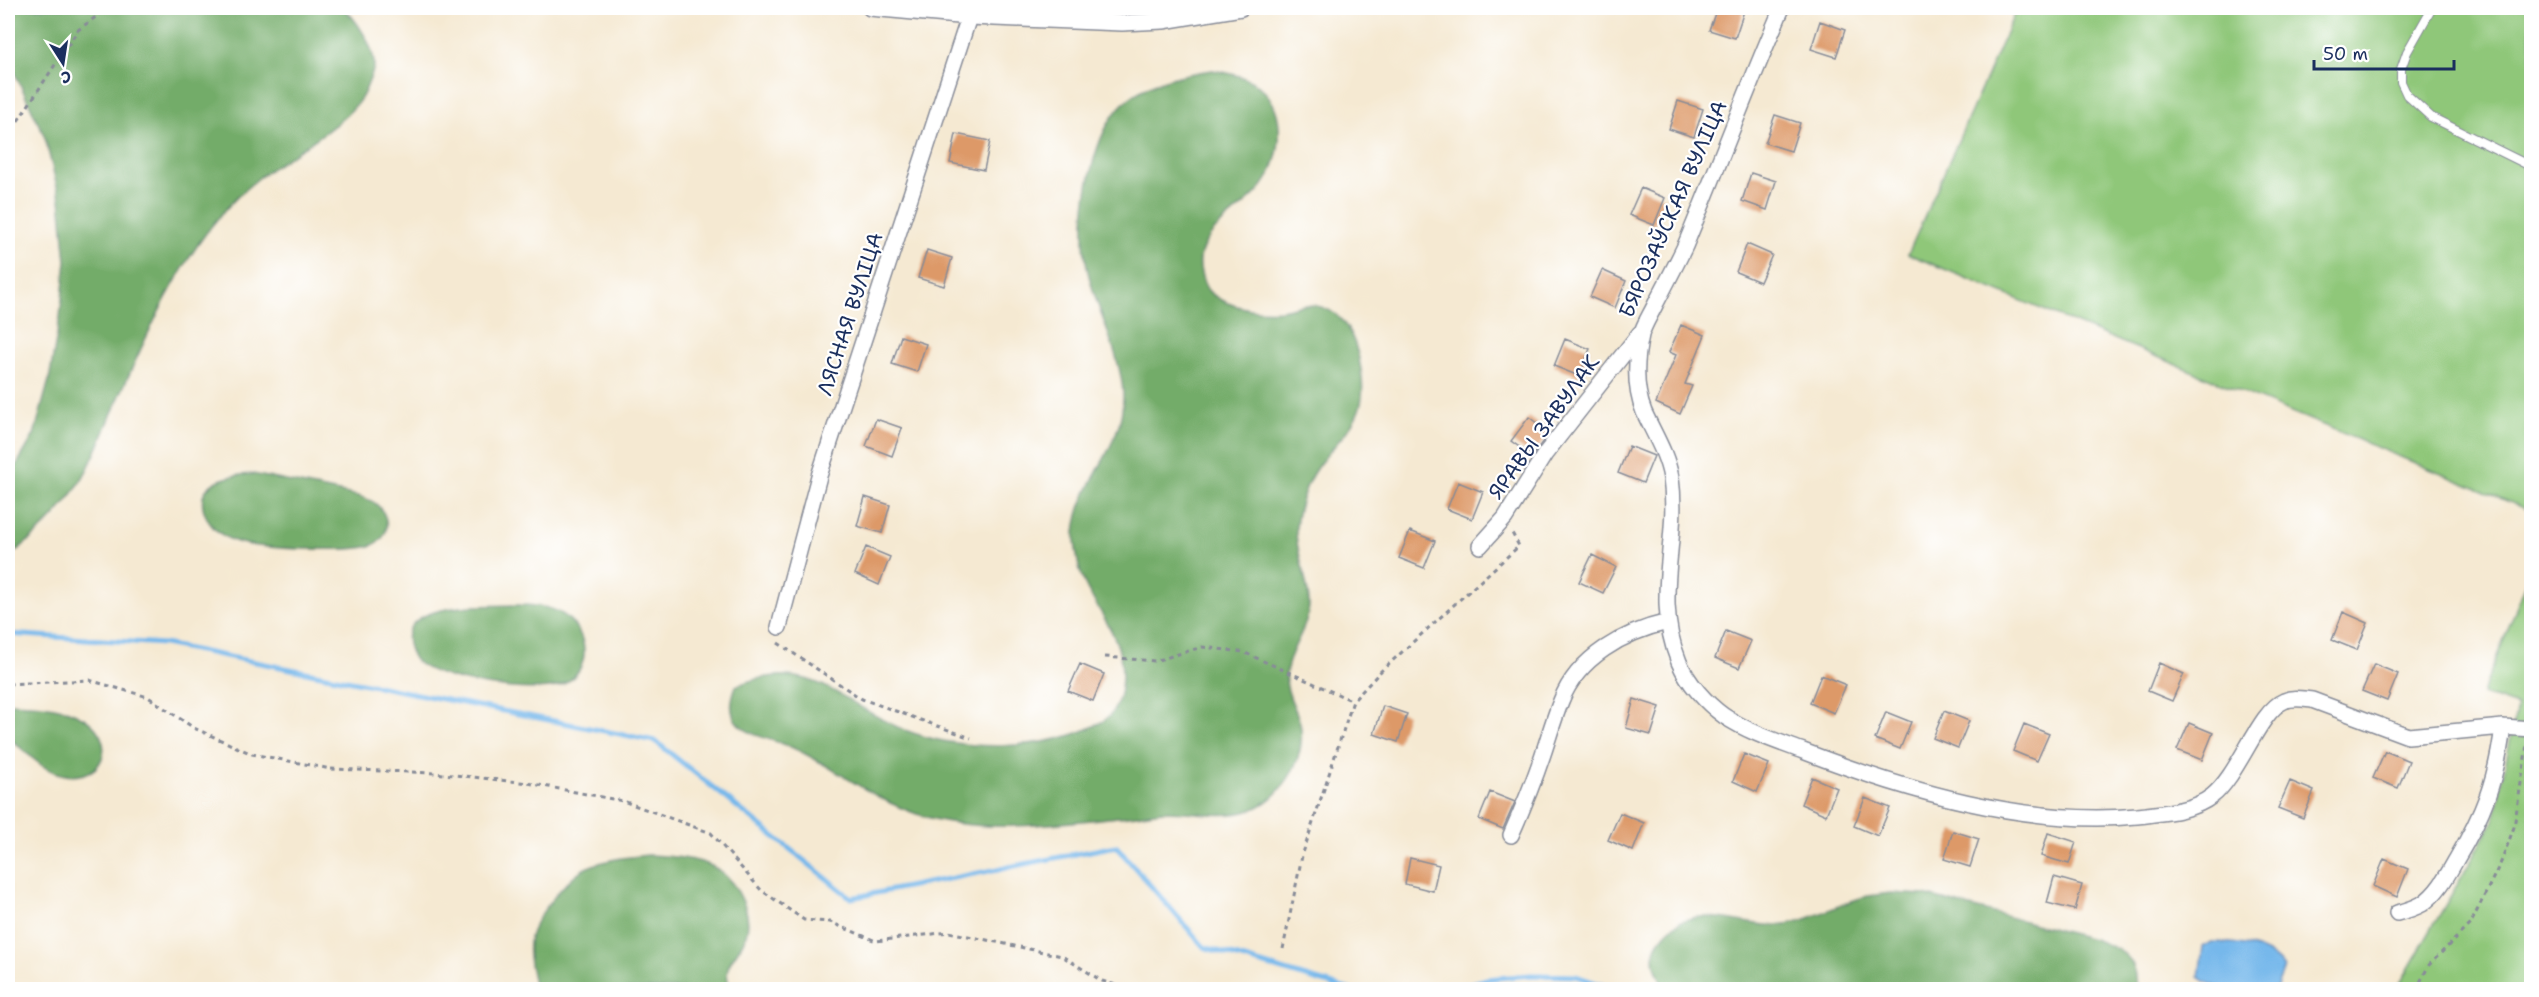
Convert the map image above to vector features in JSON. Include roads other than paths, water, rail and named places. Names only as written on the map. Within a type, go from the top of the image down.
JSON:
[{"type":"street","points":[[870,8],[969,17],[1056,13],[1122,23],[1163,21],[1241,8]]},
{"type":"street","name":"БЯРОЗАЎСКАЯ ВУЛІЦА","points":[[1782,8],[1676,267],[1642,331],[1635,368],[1643,410],[1665,456],[1670,474],[1672,497],[1666,586],[1668,622],[1679,663],[1689,681],[1723,715],[1743,727],[1826,760],[1904,787],[1967,802],[2033,813],[2096,818],[2133,816],[2173,810],[2209,799],[2234,772],[2270,712],[2281,702],[2296,698],[2312,700],[2408,736],[2503,727],[2530,728]]},
{"type":"street","name":"ЛЯСНАЯ ВУЛІЦА","points":[[779,627],[819,476],[969,17]]},
{"type":"street","name":"ЯРАВЫ ЗАВУЛАК","points":[[1480,546],[1505,518],[1545,454],[1642,331]]},
{"type":"street","points":[[1511,835],[1532,784],[1561,700],[1571,682],[1600,652],[1623,637],[1647,627],[1668,622]]},
{"type":"street","points":[[2397,914],[2422,904],[2438,890],[2469,838],[2491,790],[2499,760],[2503,727]]},
{"type":"lane","points":[[2432,8],[2407,52],[2401,69],[2402,82],[2407,95],[2430,117],[2532,167]]},
{"type":"water","points":[[2211,942],[2241,944],[2270,955],[2284,968],[2276,989],[2226,989],[2208,983],[2199,977],[2203,947]]},
{"type":"waterway","points":[[8,634],[164,644],[655,741],[851,898],[1116,846],[1204,947],[1350,990]]},
{"type":"waterway","points":[[1449,990],[1487,979],[1531,975],[1576,976],[1617,990]]}]
